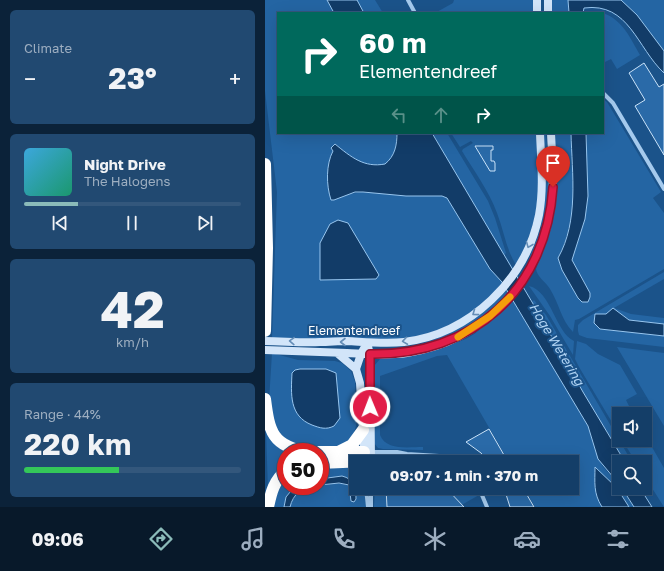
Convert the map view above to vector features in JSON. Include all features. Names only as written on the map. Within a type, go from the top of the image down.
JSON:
[{"type":"highway","points":[[265,164],[267,248],[265,331]]},
{"type":"highway","points":[[265,399],[269,427],[284,444],[301,450],[339,451],[356,455]]},
{"type":"highway","points":[[339,451],[352,445],[363,430]]},
{"type":"highway","points":[[329,462],[349,460]]},
{"type":"highway","points":[[268,507],[277,481]]},
{"type":"main road","points":[[537,0],[537,12]]},
{"type":"main road","points":[[548,0],[548,12]]},
{"type":"main road","name":"Elementendreef","points":[[265,341],[345,341],[367,343],[405,342],[443,332],[474,315],[502,289],[519,267],[533,235],[539,213],[541,188],[540,134]]},
{"type":"main road","name":"Elementendreef","points":[[265,350],[361,354],[407,353],[451,340],[479,325],[508,299],[525,278],[539,251],[549,216],[553,187],[551,134]]},
{"type":"main road","points":[[367,343],[361,354],[356,369],[360,383],[363,430],[367,455]]},
{"type":"main road","points":[[367,343],[370,354],[368,455]]},
{"type":"main road","points":[[336,353],[356,369]]},
{"type":"street","points":[[408,0],[414,12]]},
{"type":"street","points":[[604,94],[613,104],[664,189]]},
{"type":"street","points":[[382,455],[397,452],[423,455]]},
{"type":"street","points":[[367,495],[369,507]]},
{"type":"street","points":[[369,507],[370,495]]},
{"type":"street","points":[[482,495],[487,507]]},
{"type":"shaded area","points":[[265,0],[327,0],[333,12],[277,12],[277,134],[397,134],[395,150],[385,164],[377,165],[364,163],[352,157],[335,145],[331,148],[333,151],[330,156],[328,167],[330,197],[363,192],[406,196],[442,196],[447,198],[490,268],[503,284],[492,296],[465,317],[436,331],[405,339],[272,339],[277,192],[265,91]],"holes":[[[320,243],[376,279],[320,280]]]},
{"type":"shaded area","points":[[327,0],[357,0],[363,12],[333,12]]},
{"type":"shaded area","points":[[357,0],[375,0],[382,12],[363,12]]},
{"type":"shaded area","points":[[454,0],[534,0],[534,12],[437,12],[453,3]]},
{"type":"shaded area","points":[[551,0],[568,0],[569,12],[551,12]]},
{"type":"shaded area","points":[[568,0],[621,0],[637,15],[664,51],[664,73],[655,63],[631,29],[622,19],[612,12],[599,8],[584,8],[583,12],[569,12]]},
{"type":"shaded area","points":[[621,0],[664,0],[664,51],[637,15]]},
{"type":"shaded area","points":[[604,13],[616,20],[621,25],[640,55],[617,69],[611,59],[604,62]]},
{"type":"shaded area","points":[[604,100],[607,102],[661,192],[653,198],[664,213],[664,269],[575,320],[573,332],[563,317],[550,289],[538,275],[536,269],[546,242],[554,134],[571,134],[573,181],[571,213],[569,228],[558,258],[562,270],[578,298],[582,302],[587,302],[590,297],[590,293],[572,260],[585,219],[588,196],[586,134],[604,134]]},
{"type":"shaded area","points":[[397,134],[433,134],[612,440],[612,447],[616,447],[621,455],[612,455],[612,476],[598,459],[588,426],[502,282],[490,269],[447,198],[442,196],[406,196],[355,192],[331,200],[327,175],[329,162],[333,151],[331,148],[335,144],[352,157],[364,163],[377,165],[385,164],[395,150]]},
{"type":"shaded area","points":[[433,134],[448,134],[488,201],[506,253],[504,255]]},
{"type":"shaded area","points":[[452,134],[537,134],[539,175],[537,206],[529,235],[516,265],[505,240],[494,205],[486,189],[462,151],[473,143],[471,141],[460,147]]},
{"type":"shaded area","points":[[543,134],[546,134],[550,183],[545,222],[531,260],[529,259],[541,228]]},
{"type":"shaded area","points":[[571,134],[586,134],[588,196],[585,219],[572,260],[590,293],[588,302],[582,302],[578,298],[562,270],[558,258],[565,244],[569,229],[572,213],[573,181]]},
{"type":"shaded area","points":[[338,220],[348,223],[379,275],[376,279],[320,280],[320,243],[330,224]]},
{"type":"shaded area","points":[[664,272],[664,279],[614,308],[631,314],[664,318],[664,324],[629,320],[613,308],[600,329],[664,336],[664,347],[587,338],[579,335],[578,325],[583,320]]},
{"type":"shaded area","points":[[529,286],[537,289],[543,296],[562,330],[574,341],[573,355],[550,316]]},
{"type":"shaded area","points":[[506,289],[509,294],[498,305],[476,322],[453,335],[413,349],[412,346],[440,337],[474,317]]},
{"type":"shaded area","points":[[512,299],[588,426],[595,451],[603,467],[612,477],[612,487],[595,467],[595,488],[597,497],[602,507],[535,507],[528,495],[579,495],[579,455],[505,455],[447,355],[437,356],[380,376],[380,435],[387,444],[399,447],[423,447],[423,450],[383,449],[378,448],[374,443],[374,366],[380,359],[452,344],[475,333]]},
{"type":"shaded area","points":[[534,300],[546,315],[612,428],[612,440],[583,392],[532,302]]},
{"type":"shaded area","points":[[613,308],[629,320],[664,324],[664,336],[600,329],[594,323],[595,314],[606,314]]},
{"type":"shaded area","points":[[577,341],[586,344],[598,354],[620,365],[637,394],[626,400],[630,407],[612,407],[612,422],[579,367],[575,359]]},
{"type":"shaded area","points":[[617,347],[664,353],[664,426]]},
{"type":"shaded area","points":[[272,353],[298,360],[335,361],[342,363],[351,371],[355,382],[356,426],[352,438],[343,446],[329,447],[329,443],[294,443],[278,436],[269,401]],"holes":[[[326,369],[327,428],[321,428],[301,419],[295,370]]]},
{"type":"shaded area","points":[[326,369],[336,373],[340,418],[334,426],[323,428],[312,425],[304,421],[295,410],[291,389],[292,373],[295,370]]},
{"type":"shaded area","points":[[266,431],[277,443],[277,479],[268,490]]},
{"type":"shaded area","points":[[616,447],[623,447],[628,455],[621,455]]},
{"type":"shaded area","points":[[626,447],[652,447],[664,468],[664,507],[652,488],[652,455],[632,455]]},
{"type":"shaded area","points":[[329,466],[349,467],[349,480],[338,477],[329,478]]},
{"type":"shaded area","points":[[595,467],[612,483],[612,495],[621,495],[629,507],[602,507],[597,497]]},
{"type":"shaded area","points":[[346,477],[349,479],[349,485],[339,483],[329,484],[329,478]]},
{"type":"shaded area","points":[[329,484],[349,485],[349,495],[365,495],[366,507],[290,507],[293,499],[297,495],[329,495]]},
{"type":"shaded area","points":[[277,494],[288,495],[284,507],[271,507]]},
{"type":"shaded area","points":[[288,495],[296,495],[291,502],[290,507],[284,507]]},
{"type":"shaded area","points":[[350,495],[356,495],[354,502],[351,501]]},
{"type":"shaded area","points":[[375,495],[479,495],[458,507],[374,507]]},
{"type":"shaded area","points":[[619,495],[626,495],[634,507],[629,507]]},
{"type":"shaded area","points":[[626,495],[644,495],[652,507],[634,507]]},
{"type":"building","points":[[644,63],[659,87],[664,84],[664,155],[635,106],[645,100],[629,73]]},
{"type":"building","points":[[475,146],[493,146],[493,150],[491,150],[491,161],[494,161],[495,163],[495,171],[490,171]]},
{"type":"building","points":[[489,429],[504,455],[483,455],[466,442]]},
{"type":"building","points":[[386,495],[453,495],[464,507],[387,507]]},
{"type":"building","points":[[506,495],[527,495],[534,507],[510,507]]},
{"type":"slow traffic","points":[[458,337],[479,325],[510,297]]},
{"type":"route","points":[[370,407],[370,354],[407,353],[430,348],[451,340],[479,325],[499,308],[516,290],[531,268],[539,251],[548,222],[553,187]]},
{"type":"water label","name":"Hoge Wetering","points":[[557,344]]}]
